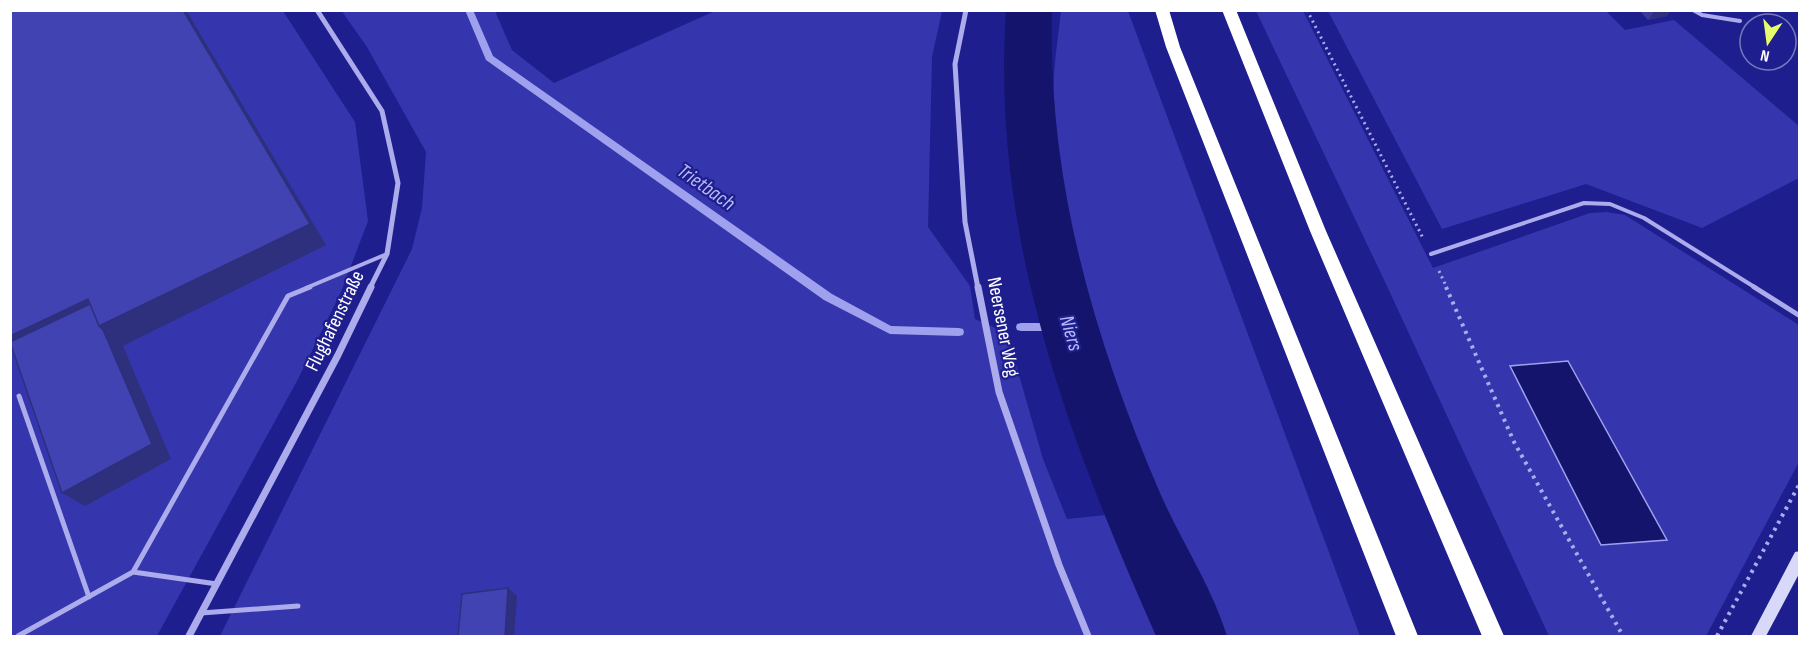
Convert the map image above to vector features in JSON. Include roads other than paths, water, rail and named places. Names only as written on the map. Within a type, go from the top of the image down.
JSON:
[{"type":"highway","points":[[1162,10],[1173,47],[1407,636]]},
{"type":"highway","points":[[1229,10],[1318,231],[1493,636]]},
{"type":"street","name":"Flughafenstraße","points":[[189,636],[338,355],[387,254],[398,183],[382,111],[317,10]]},
{"type":"street","name":"Neersener Weg","points":[[966,10],[955,64],[965,222],[999,392],[1059,565],[1089,636]]},
{"type":"street","points":[[1758,636],[1800,557]]},
{"type":"lane","points":[[1693,10],[1702,15],[1738,21]]},
{"type":"lane","points":[[1431,254],[1584,203],[1610,204],[1653,223],[1800,316]]},
{"type":"lane","points":[[18,636],[133,572],[288,296],[387,254]]},
{"type":"lane","points":[[19,396],[89,597]]},
{"type":"lane","points":[[133,572],[217,584]]},
{"type":"lane","points":[[201,613],[298,606]]},
{"type":"waterway","name":"Trietbach","points":[[469,10],[489,58],[828,297],[890,330],[959,332]]},
{"type":"waterway","name":"Niers","points":[[1029,10],[1027,70],[1032,152],[1043,224],[1060,295],[1080,365],[1105,435],[1132,503],[1192,636]]},
{"type":"waterway","name":"Trietbach","points":[[1021,327],[1067,327]]}]
